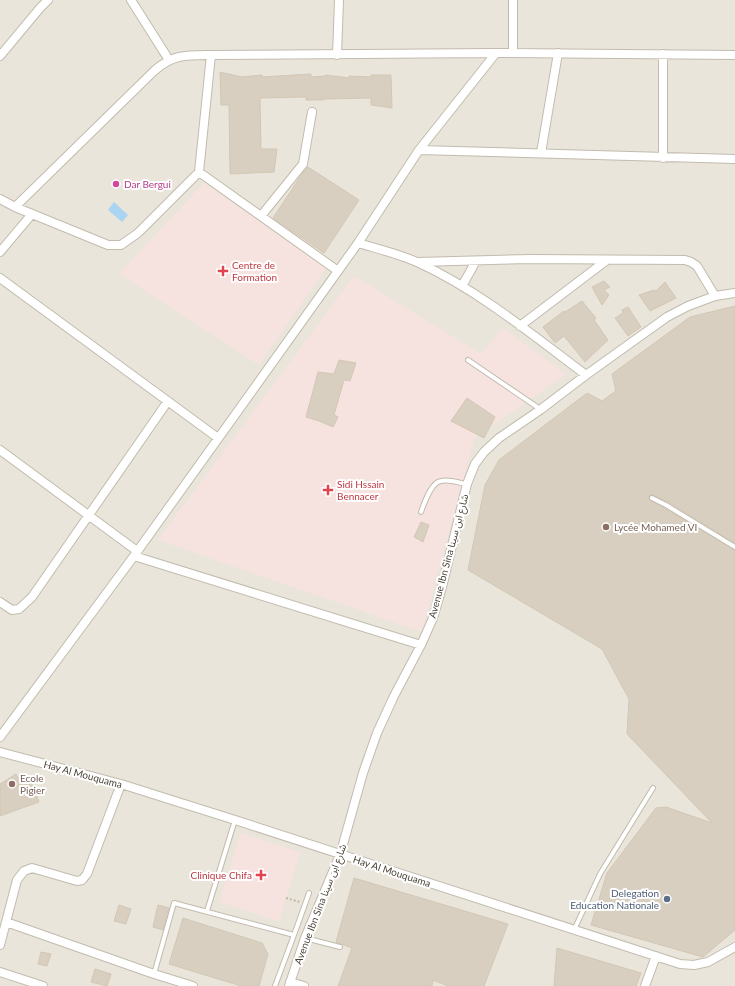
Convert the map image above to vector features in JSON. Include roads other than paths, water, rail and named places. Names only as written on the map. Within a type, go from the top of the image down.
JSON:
[{"type":"street","points":[[0,56],[48,0]]},
{"type":"street","points":[[131,0],[169,60]]},
{"type":"street","points":[[337,55],[339,0]]},
{"type":"street","points":[[513,0],[513,53]]},
{"type":"street","points":[[15,207],[154,71],[169,60],[186,55],[496,53],[735,55]]},
{"type":"street","points":[[0,737],[136,553],[358,243],[419,150],[496,53]]},
{"type":"street","points":[[541,153],[558,53]]},
{"type":"street","points":[[663,54],[663,158]]},
{"type":"street","points":[[0,199],[15,207],[108,245],[121,245],[138,233],[199,172],[211,55]]},
{"type":"street","points":[[261,216],[303,164],[312,112]]},
{"type":"street","points":[[419,150],[735,159]]},
{"type":"street","points":[[199,172],[338,271]]},
{"type":"street","points":[[0,252],[32,214]]},
{"type":"street","points":[[358,243],[418,262],[462,286],[520,326],[586,375]]},
{"type":"street","points":[[418,262],[531,259],[685,260],[697,266],[715,296]]},
{"type":"street","points":[[520,326],[606,260]]},
{"type":"street","points":[[462,286],[476,261]]},
{"type":"street","points":[[0,278],[218,438]]},
{"type":"street","name":"Avenue Ibn Sina شارع ابن سينا","points":[[290,984],[305,938],[340,855],[363,773],[377,733],[433,618],[467,484],[475,464],[484,452],[499,438],[540,410],[667,317],[688,306],[715,296],[735,293]]},
{"type":"street","points":[[0,602],[12,610],[19,609],[32,598],[168,401]]},
{"type":"street","points":[[0,450],[89,515],[136,553],[269,599],[421,645]]},
{"type":"street","name":"Hay Al Mouquama","points":[[0,752],[121,784],[680,964],[694,965],[708,962],[735,947]]},
{"type":"street","points":[[0,945],[17,880],[24,871],[32,868],[77,881],[82,880],[87,874],[121,784]]},
{"type":"street","points":[[6,922],[154,974],[194,986]]},
{"type":"street","points":[[645,986],[656,956]]},
{"type":"street","points":[[0,972],[43,986]]},
{"type":"street","points":[[290,984],[304,986]]},
{"type":"lane","points":[[468,360],[540,410]]},
{"type":"lane","points":[[421,512],[426,498],[434,484],[445,480],[467,484]]},
{"type":"lane","points":[[652,498],[735,547]]},
{"type":"lane","points":[[574,930],[600,874],[653,788]]},
{"type":"lane","points":[[207,911],[235,820]]},
{"type":"lane","points":[[275,986],[308,893]]},
{"type":"lane","points":[[154,974],[174,902],[294,935]]},
{"type":"lane","points":[[305,938],[340,947]]},
{"type":"water","points":[[114,202],[128,215],[122,222],[108,210]]},
{"type":"place","name":"Dar Bergui","points":[[116,184]]},
{"type":"place","name":"Centre de Formation","points":[[223,271]]},
{"type":"place","name":"Sidi Hssain Bennacer","points":[[328,490]]},
{"type":"place","name":"Lycée Mohamed VI","points":[[606,527]]},
{"type":"place","name":"Ecole Pigier","points":[[12,784]]},
{"type":"place","name":"Clinique Chifa","points":[[261,875]]},
{"type":"place","name":"Delegation Education Nationale","points":[[667,899]]}]
